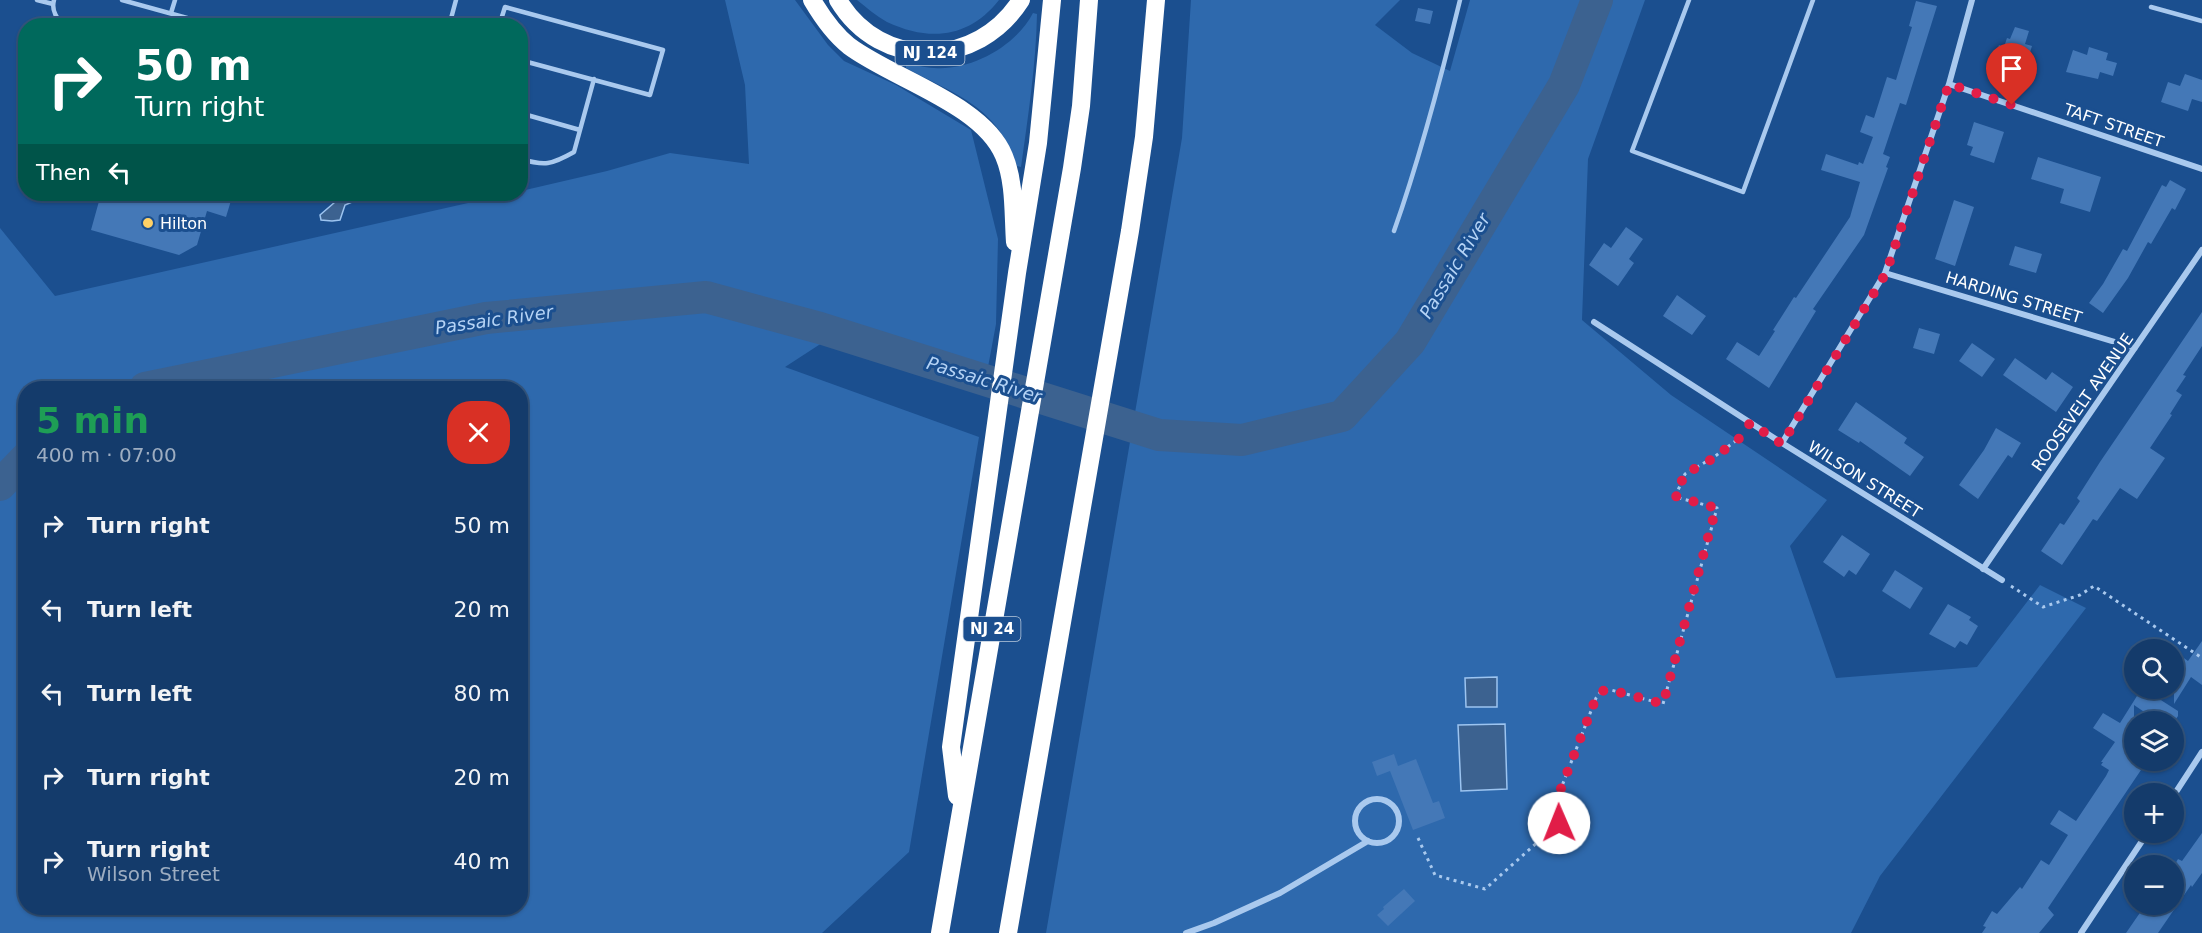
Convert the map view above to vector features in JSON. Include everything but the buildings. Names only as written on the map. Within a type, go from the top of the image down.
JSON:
[{"type":"highway","points":[[812,0],[837,35],[848,45],[956,107],[986,128],[995,139],[1004,156],[1011,184],[1017,273]]},
{"type":"highway","name":"NJ 124","points":[[838,0],[858,24],[883,40],[904,49],[934,53],[964,47],[983,38],[998,28],[1022,0]]},
{"type":"highway","points":[[960,819],[951,747],[997,433],[1017,273],[1038,143],[1052,0]]},
{"type":"highway","name":"NJ 24","points":[[940,933],[1081,106],[1089,0]]},
{"type":"highway","points":[[1008,933],[1144,137],[1156,0]]},
{"type":"street","points":[[1782,444],[1886,273],[1949,84],[1972,0]]},
{"type":"street","name":"TAFT STREET","points":[[1949,84],[2202,169]]},
{"type":"street","name":"ROOSEVELT AVENUE","points":[[1983,569],[2202,250]]},
{"type":"street","name":"HARDING STREET","points":[[1886,273],[2136,348]]},
{"type":"street","name":"WILSON STREET","points":[[1594,322],[1782,444],[2002,580]]},
{"type":"street","points":[[2182,783],[2202,752]]},
{"type":"street","points":[[1186,933],[1280,893],[1368,841],[1375,843],[1389,840],[1398,829],[1397,814],[1388,803],[1375,800],[1362,805],[1357,811],[1355,825],[1357,832],[1368,841]]},
{"type":"street","points":[[2081,933],[2141,843]]},
{"type":"lane","points":[[38,0],[53,2],[59,0]]},
{"type":"lane","points":[[122,0],[190,18]]},
{"type":"lane","points":[[171,12],[175,0]]},
{"type":"lane","points":[[451,18],[456,0]]},
{"type":"lane","points":[[1394,231],[1411,183],[1460,0]]},
{"type":"lane","points":[[1689,0],[1632,151],[1743,192],[1814,0]]},
{"type":"lane","points":[[53,2],[57,18]]},
{"type":"lane","points":[[502,18],[505,7],[663,50],[650,94],[528,62]]},
{"type":"lane","points":[[2151,7],[2202,21]]},
{"type":"lane","points":[[528,161],[543,165],[558,161],[573,152],[594,79]]},
{"type":"lane","points":[[528,115],[580,130]]},
{"type":"path","points":[[1418,838],[1435,875],[1485,889],[1559,823],[1555,804],[1596,698],[1601,691],[1611,690],[1663,704],[1716,508],[1675,496],[1685,474],[1714,458],[1741,437],[1750,423]]},
{"type":"path","points":[[2012,587],[2043,607],[2080,595],[2094,586],[2202,658]]},
{"type":"shaded area","points":[[725,0],[795,0],[828,45],[844,61],[896,85],[971,130],[998,239],[996,324],[988,367],[845,328],[785,367],[979,437],[909,852],[822,933],[0,933],[0,228],[55,296],[477,201],[528,201],[528,189],[607,171],[670,153],[749,164],[745,85]]},
{"type":"shaded area","points":[[857,0],[999,0],[987,13],[962,29],[933,34],[918,32],[887,22]]},
{"type":"shaded area","points":[[1191,0],[1400,0],[1375,25],[1412,53],[1450,71],[1470,0],[1645,0],[1588,159],[1582,320],[1671,395],[1827,500],[1790,546],[1836,678],[1977,667],[2040,585],[2086,608],[1880,876],[1851,933],[1046,933],[1182,138]]},
{"type":"shaded area","points":[[1033,13],[1037,14],[1035,52],[1021,167],[1017,166],[999,129],[987,116],[959,95],[906,68],[906,63],[930,68],[948,68],[977,61],[1004,46],[1016,36]]},
{"type":"shaded area","points":[[354,201],[345,205],[340,220],[321,220],[320,215],[335,202]]},
{"type":"shaded area","points":[[1497,677],[1497,707],[1466,707],[1465,678]]},
{"type":"shaded area","points":[[1505,724],[1507,789],[1461,791],[1458,725]]},
{"type":"waterway","name":"Passaic River","points":[[179,381],[486,318],[706,297],[820,328],[1159,435],[1242,440],[1342,416],[1410,342],[1564,85],[1597,0]]},
{"type":"waterway","name":"Passaic River","points":[[0,485],[18,466]]},
{"type":"place","name":"Hilton","points":[[148,223]]},
{"type":"route","points":[[1559,823],[1555,804],[1596,698],[1601,691],[1611,690],[1663,704],[1716,508],[1675,496],[1685,474],[1714,458],[1741,437],[1750,423],[1782,444],[1886,273],[1949,84],[2012,105]]}]
